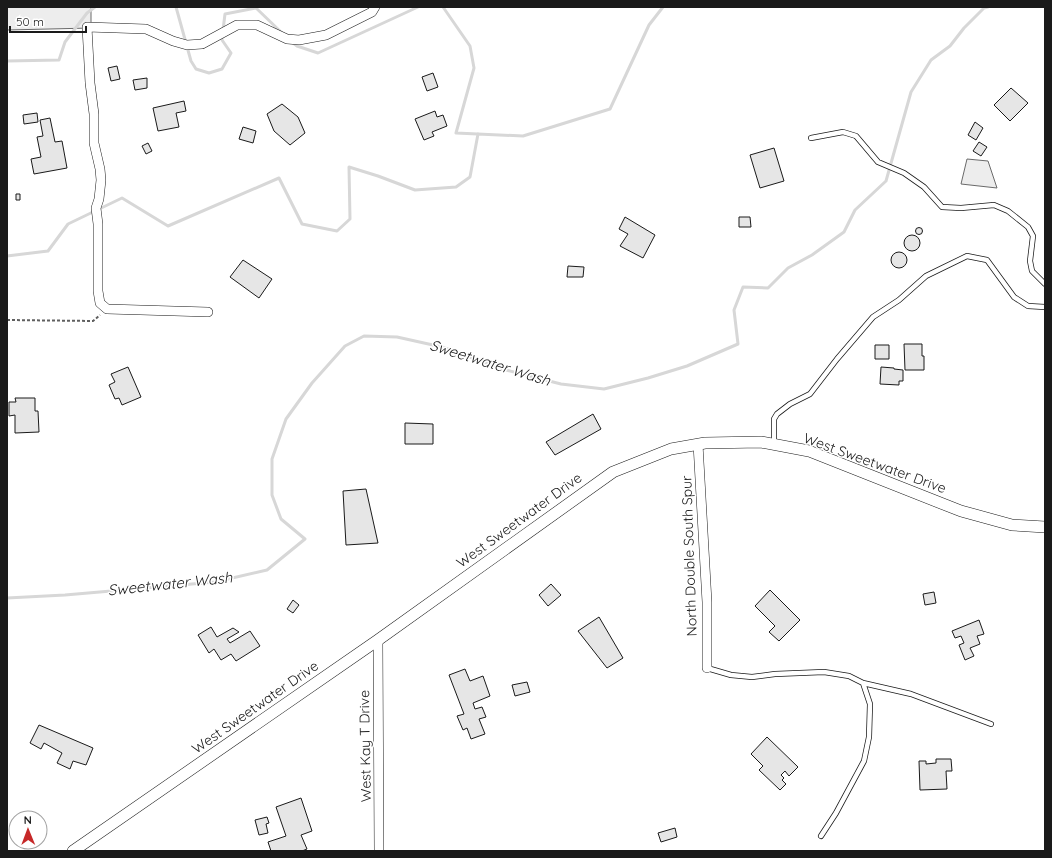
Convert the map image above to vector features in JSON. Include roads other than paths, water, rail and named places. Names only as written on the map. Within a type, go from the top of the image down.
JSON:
[{"type":"street","points":[[208,312],[108,309],[100,302],[98,291],[98,224],[96,208],[99,199],[101,180],[94,143],[94,114],[90,83],[88,27],[146,29],[173,41],[187,45],[202,44],[237,25],[258,25],[287,39],[299,40],[326,35],[372,12],[376,7]]},
{"type":"street","name":"West Sweetwater Drive","points":[[73,851],[378,640],[613,472],[671,449],[705,443],[761,442],[808,451],[961,511],[1012,525],[1045,527]]},
{"type":"street","name":"North Double South Spur","points":[[698,444],[707,602],[706,668]]},
{"type":"street","name":"West Kay T Drive","points":[[378,640],[379,851]]},
{"type":"lane","points":[[811,138],[843,132],[856,136],[878,162],[904,173],[924,187],[942,207],[961,208],[994,205],[1008,211],[1028,227],[1033,236],[1030,261],[1032,270],[1045,284]]},
{"type":"lane","points":[[774,445],[774,419],[777,414],[790,404],[810,394],[837,359],[873,317],[899,300],[926,276],[967,256],[987,260],[1014,297],[1028,306],[1045,307]]},
{"type":"lane","points":[[706,668],[731,675],[752,677],[776,674],[824,672],[849,676],[863,682],[911,694],[991,724]]},
{"type":"lane","points":[[822,836],[864,761],[869,737],[870,704],[863,682]]},
{"type":"waterway","points":[[7,61],[59,60],[65,42],[87,13],[95,7]]},
{"type":"waterway","points":[[176,7],[191,61],[196,69],[209,73],[222,69],[231,53],[222,40],[222,36]]},
{"type":"waterway","points":[[292,42],[297,46],[318,53],[418,7]]},
{"type":"waterway","points":[[443,7],[470,46],[474,68],[456,133],[523,136],[610,109],[649,25],[663,7]]},
{"type":"waterway","name":"Sweetwater Wash","points":[[7,598],[65,595],[215,582],[267,570],[305,539],[281,519],[272,495],[272,459],[286,419],[312,383],[345,346],[364,336],[397,337],[442,347],[506,370],[561,384],[604,389],[687,366],[738,344],[734,310],[743,287],[768,288],[788,268],[812,255],[844,232],[855,210],[886,181],[911,92],[931,60],[950,46],[964,28],[984,8],[988,7]]},
{"type":"waterway","points":[[223,30],[225,14],[256,8],[281,32]]},
{"type":"waterway","points":[[7,256],[48,251],[68,224],[122,198],[168,226],[279,178],[302,224],[337,231],[350,219],[349,167],[415,190],[456,187],[470,177],[478,134]]}]
